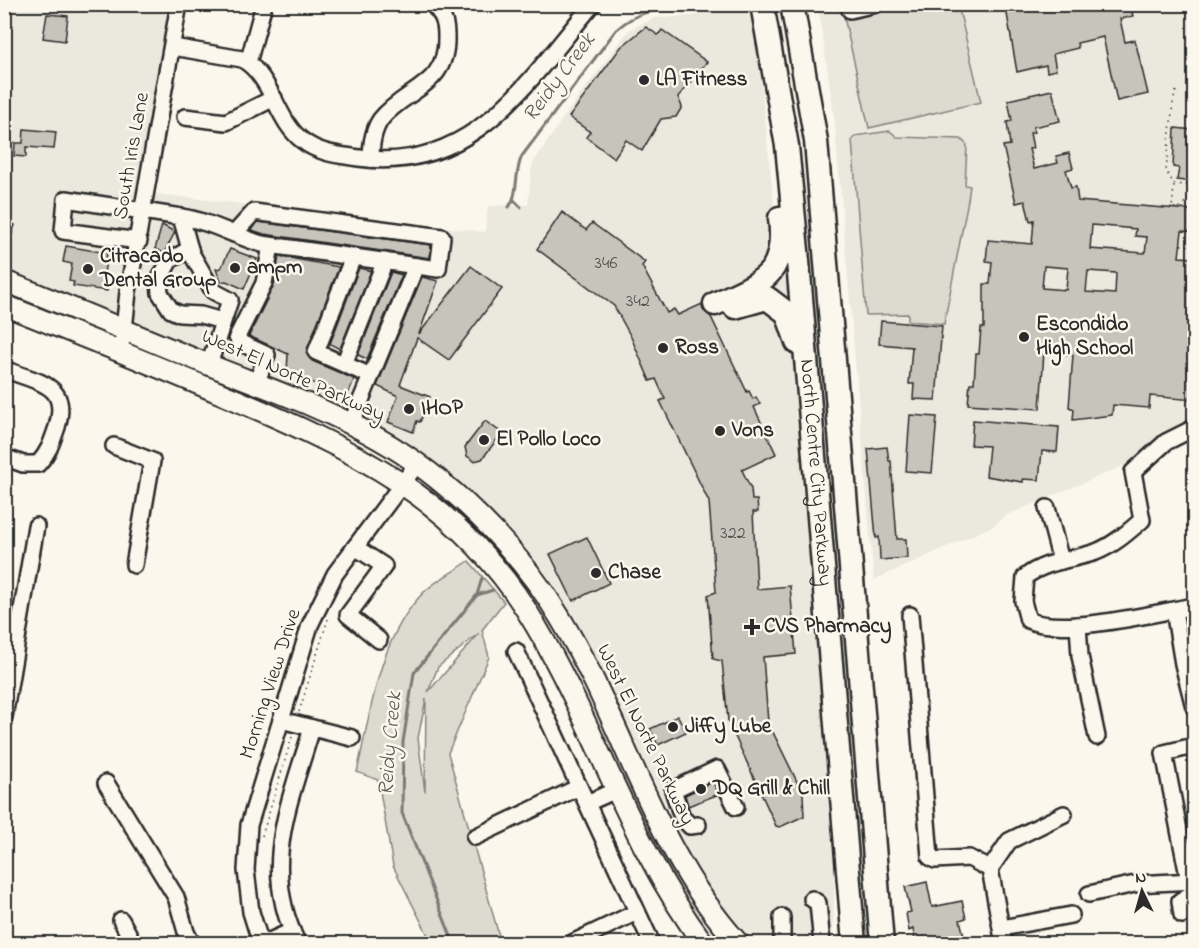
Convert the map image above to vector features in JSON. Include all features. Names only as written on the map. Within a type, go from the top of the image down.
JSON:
[{"type":"highway","name":"North Centre City Parkway","points":[[762,4],[774,58],[787,146],[854,944]]},
{"type":"highway","name":"North Centre City Parkway","points":[[792,4],[816,141],[882,944]]},
{"type":"highway","points":[[774,58],[769,84],[772,148],[782,230],[781,251],[770,274],[717,309],[758,298],[767,298],[778,304],[787,313],[808,376]]},
{"type":"main road","name":"West El Norte Parkway","points":[[7,283],[125,329],[351,424],[417,464],[490,525],[540,586],[572,640],[676,857],[710,910],[739,944]]},
{"type":"main road","points":[[4,305],[121,351],[331,441],[402,482],[444,514],[479,548],[519,599],[558,667],[656,873],[704,944]]},
{"type":"street","name":"South Iris Lane","points":[[121,351],[128,292],[139,241],[179,4]]},
{"type":"street","points":[[248,63],[264,4]]},
{"type":"street","points":[[371,159],[371,146],[379,122],[387,113],[435,77],[444,60],[446,23],[440,11],[432,4]]},
{"type":"street","points":[[173,47],[242,59],[248,63],[258,71],[291,129],[314,148],[371,159],[404,160],[444,150],[479,131],[502,110],[593,4]]},
{"type":"street","points":[[849,4],[850,10],[876,4]]},
{"type":"street","points":[[186,117],[226,122],[274,98]]},
{"type":"street","points":[[139,241],[63,231],[66,199],[200,220],[234,234],[271,246],[438,269],[442,237],[254,212],[234,234]]},
{"type":"street","points":[[181,217],[190,249],[213,291],[230,300],[210,365]]},
{"type":"street","points":[[256,384],[267,355],[241,343],[237,337],[264,283],[271,246]]},
{"type":"street","points":[[190,249],[170,260],[159,280],[160,293],[171,310],[180,314],[201,315],[222,321]]},
{"type":"street","points":[[353,257],[316,352],[371,376]]},
{"type":"street","points":[[344,364],[385,261]]},
{"type":"street","points":[[351,424],[416,266]]},
{"type":"street","points":[[4,369],[50,387],[59,397],[62,410],[49,452],[38,464],[23,465],[4,457]]},
{"type":"street","points":[[1194,428],[1166,442],[1133,472],[1142,520],[1114,543],[1036,568],[1025,577],[1023,601],[1028,620],[1039,625],[1078,625],[1194,606]]},
{"type":"street","points":[[114,446],[152,460],[134,565]]},
{"type":"street","name":"Morning View Drive","points":[[262,944],[251,912],[246,870],[249,825],[312,619],[335,574],[417,464]]},
{"type":"street","points":[[1047,508],[1061,561]]},
{"type":"street","points":[[4,717],[12,623],[36,526]]},
{"type":"street","points":[[355,547],[384,566],[348,615],[379,640]]},
{"type":"street","points":[[1174,610],[1183,664],[1194,707]]},
{"type":"street","points":[[910,615],[930,857],[935,860],[969,858],[990,869]]},
{"type":"street","points":[[1078,625],[1080,656],[1097,737]]},
{"type":"street","points":[[516,651],[649,937],[648,944]]},
{"type":"street","points":[[281,720],[352,738]]},
{"type":"street","points":[[262,944],[295,937],[281,895],[278,856],[284,825],[312,728]]},
{"type":"street","points":[[1193,885],[1164,753],[1194,746]]},
{"type":"street","points":[[698,825],[690,826],[682,817],[673,790],[717,769],[736,807]]},
{"type":"street","points":[[106,783],[176,897],[186,932],[192,944]]},
{"type":"street","points":[[475,837],[579,787]]},
{"type":"street","points":[[587,803],[616,790]]},
{"type":"street","points":[[1064,814],[1009,841],[990,869],[1003,936],[1071,915]]},
{"type":"street","points":[[1089,894],[1136,884],[1193,885]]},
{"type":"street","points":[[1182,915],[1180,901],[1193,885]]},
{"type":"street","points":[[812,899],[818,903],[822,944]]},
{"type":"street","points":[[570,944],[637,912]]},
{"type":"street","points":[[782,917],[782,944]]},
{"type":"street","points":[[121,920],[134,944]]},
{"type":"path","points":[[1176,91],[1166,171],[1174,184],[1172,208],[1179,208],[1194,194]]},
{"type":"path","points":[[1174,184],[1194,186]]},
{"type":"path","points":[[1181,245],[1194,246]]},
{"type":"shaded area","points":[[4,5],[179,5],[148,193],[485,232],[488,206],[528,205],[532,165],[563,118],[629,30],[654,18],[693,16],[724,5],[753,5],[777,234],[787,267],[800,382],[798,403],[835,836],[833,943],[719,943],[704,927],[664,865],[569,659],[548,622],[509,563],[481,531],[411,472],[377,450],[328,426],[5,294]]},
{"type":"shaded area","name":"Escondido High School","points":[[818,5],[1186,5],[1194,43],[1194,417],[1177,425],[1137,460],[1007,515],[995,525],[874,580],[834,116]]},
{"type":"shaded area","points":[[896,5],[958,5],[981,102],[869,128],[844,17]]},
{"type":"shaded area","points":[[890,131],[897,137],[961,139],[967,145],[965,185],[970,186],[944,324],[908,321],[908,314],[866,315],[852,140],[855,136]]},
{"type":"shaded area","points":[[469,561],[504,602],[482,630],[489,657],[448,753],[501,943],[432,943],[393,866],[378,780],[357,772],[378,677],[396,631],[408,610],[424,592]],"holes":[[[478,635],[428,692],[438,667]],[[426,699],[425,791],[425,792],[418,738]]]},
{"type":"building","points":[[1020,4],[1130,4],[1133,16],[1120,19],[1125,42],[1135,40],[1148,94],[1117,101],[1103,37],[1077,43],[1078,48],[1053,54],[1056,70],[1047,72],[1046,65],[1017,72],[1006,8]]},
{"type":"building","points":[[47,14],[68,16],[65,41],[43,38]]},
{"type":"building","name":"LA Fitness","points":[[646,27],[658,35],[662,30],[707,62],[678,97],[682,107],[676,117],[661,119],[642,151],[626,140],[614,158],[586,137],[590,132],[569,117],[621,47]]},
{"type":"building","points":[[1052,90],[1060,121],[1033,127],[1034,132],[1030,133],[1033,148],[1029,149],[1034,169],[1058,163],[1056,156],[1069,153],[1073,168],[1066,170],[1071,188],[1076,187],[1078,201],[1190,210],[1190,213],[1194,214],[1194,232],[1182,231],[1179,257],[1194,258],[1194,400],[1150,396],[1149,408],[1113,405],[1112,415],[1073,420],[1074,409],[1069,407],[1073,355],[1044,352],[1040,409],[968,404],[970,383],[974,383],[976,354],[979,354],[981,328],[984,328],[984,284],[990,284],[992,262],[986,261],[988,240],[1032,244],[1034,220],[1030,221],[1025,201],[1016,203],[1003,146],[1010,145],[1007,122],[1012,121],[1008,100]],"holes":[[[1092,225],[1136,229],[1135,236],[1147,237],[1145,253],[1090,249]],[[1044,266],[1068,268],[1066,290],[1042,288]],[[1088,271],[1116,273],[1115,294],[1086,292]]]},
{"type":"building","points":[[1175,128],[1194,130],[1194,182],[1177,180],[1179,168],[1173,167]]},
{"type":"building","points":[[24,129],[56,132],[54,149],[26,147],[26,157],[14,156],[15,143],[23,143]]},
{"type":"building","points":[[562,212],[586,230],[592,223],[645,262],[642,266],[667,313],[674,309],[678,315],[702,304],[703,310],[711,317],[747,392],[749,391],[753,399],[756,397],[760,404],[754,407],[776,454],[742,470],[751,489],[752,500],[757,500],[758,512],[753,512],[757,589],[790,586],[796,654],[763,657],[768,722],[803,794],[804,816],[780,827],[776,826],[728,721],[722,661],[713,659],[708,595],[716,592],[709,502],[660,401],[665,399],[656,379],[650,381],[631,337],[614,306],[537,249]]},
{"type":"building","points":[[4,222],[15,225],[6,252],[4,252]]},
{"type":"building","points":[[258,222],[431,245],[430,258],[264,234],[252,230]]},
{"type":"building","points":[[162,225],[175,232],[164,253],[155,249]]},
{"type":"building","name":"Citracado Dental Group","points":[[66,246],[107,253],[104,274],[109,274],[107,291],[73,286],[74,282],[69,281],[72,264],[63,262]]},
{"type":"building","points":[[230,249],[257,259],[244,289],[226,281],[221,282],[216,269],[221,268]]},
{"type":"building","points":[[279,256],[339,267],[306,353],[312,361],[354,379],[347,397],[287,372],[288,354],[249,336],[273,287],[279,270],[277,269]]},
{"type":"building","points":[[471,266],[502,289],[449,360],[417,338],[400,385],[430,397],[420,422],[417,421],[413,432],[388,422],[398,396],[377,386],[422,277],[438,281],[419,334]]},
{"type":"building","points":[[359,268],[371,271],[340,349],[330,344]]},
{"type":"building","points":[[391,272],[402,275],[367,359],[358,355]]},
{"type":"building","points":[[881,321],[942,326],[936,400],[913,399],[914,384],[909,384],[912,347],[879,344]]},
{"type":"building","points":[[910,415],[937,417],[932,473],[906,471]]},
{"type":"building","points":[[973,420],[1059,427],[1057,452],[1042,451],[1039,480],[1023,479],[1023,482],[986,476],[989,446],[971,445]]},
{"type":"building","name":"El Pollo Loco","points":[[485,421],[502,433],[482,459],[474,461],[467,456],[465,447]]},
{"type":"building","points":[[887,447],[889,461],[891,461],[897,539],[906,539],[907,558],[880,560],[868,449]]},
{"type":"building","points":[[587,537],[609,583],[573,601],[550,554]]},
{"type":"building","points":[[678,716],[686,732],[658,745],[650,729]]},
{"type":"building","points":[[713,782],[719,794],[688,806],[685,795]]},
{"type":"building","points":[[927,882],[932,907],[962,901],[966,918],[960,920],[966,944],[915,942],[913,929],[909,931],[906,913],[911,912],[905,887]]},
{"type":"waterway","name":"Reidy Creek","points":[[509,207],[514,196],[522,156],[616,30],[628,21],[649,12],[705,4]]},
{"type":"waterway","name":"Reidy Creek","points":[[514,200],[521,207]]},
{"type":"waterway","name":"Reidy Creek","points":[[454,944],[402,813],[403,742],[414,673],[477,595],[482,578]]},
{"type":"waterway","name":"Reidy Creek","points":[[477,595],[493,590]]},
{"type":"place","name":"LA Fitness","points":[[644,80]]},
{"type":"place","name":"ampm","points":[[235,268]]},
{"type":"place","name":"Citracado Dental Group","points":[[88,269]]},
{"type":"place","name":"Escondido High School","points":[[1024,337]]},
{"type":"place","name":"Ross","points":[[663,348]]},
{"type":"place","name":"IHOP","points":[[409,409]]},
{"type":"place","name":"Vons","points":[[720,431]]},
{"type":"place","name":"El Pollo Loco","points":[[484,440]]},
{"type":"place","name":"Chase","points":[[596,573]]},
{"type":"place","name":"CVS Pharmacy","points":[[752,627]]},
{"type":"place","name":"Jiffy Lube","points":[[673,727]]},
{"type":"place","name":"DQ Grill & Chill","points":[[701,789]]}]
